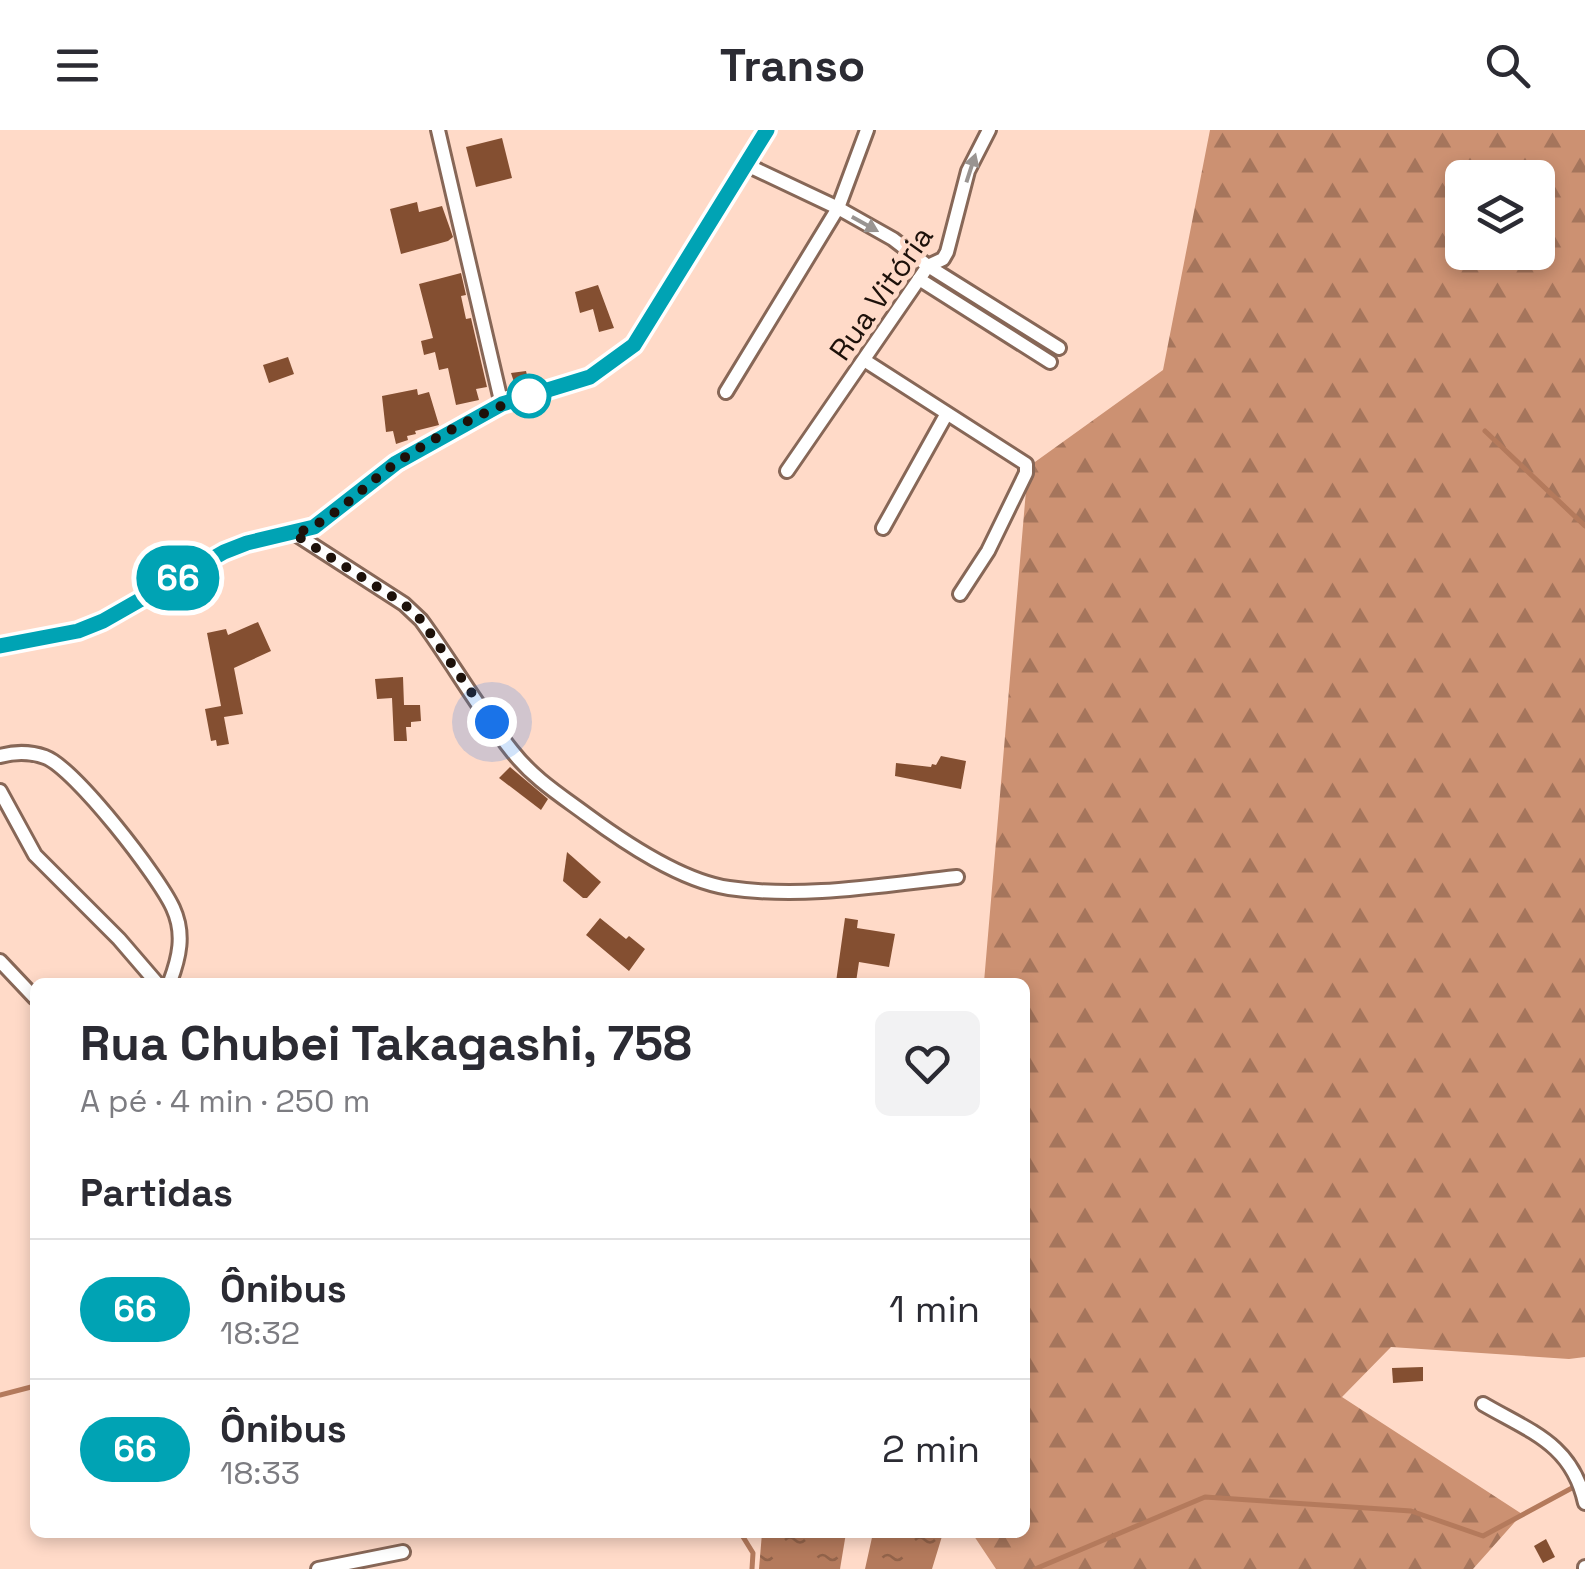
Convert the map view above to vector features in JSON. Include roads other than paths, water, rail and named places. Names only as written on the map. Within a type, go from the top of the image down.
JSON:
[{"type":"street","points":[[438,130],[502,404]]},
{"type":"street","points":[[0,646],[78,631],[103,621],[224,552],[314,527],[396,463],[502,404],[590,377],[634,345],[767,130]]},
{"type":"street","points":[[726,392],[838,208],[867,130]]},
{"type":"street","name":"Rua Vitória","points":[[787,471],[928,266],[943,259],[950,247],[968,172],[989,130]]},
{"type":"street","points":[[747,165],[893,239],[928,266],[1059,348]]},
{"type":"street","points":[[919,279],[1050,362]]},
{"type":"street","points":[[864,360],[1021,459],[1027,469],[988,551],[960,594]]},
{"type":"street","points":[[883,528],[946,415]]},
{"type":"street","points":[[294,534],[404,604],[421,620],[511,750],[534,776],[637,849],[727,888],[816,892],[957,878]]},
{"type":"street","points":[[0,756],[14,752],[48,757],[106,811],[174,910],[182,950],[172,978]]},
{"type":"street","points":[[0,792],[35,855],[153,978]]},
{"type":"street","points":[[0,961],[30,993]]},
{"type":"street","points":[[1483,1404],[1564,1454],[1576,1471],[1585,1503]]},
{"type":"street","points":[[318,1569],[403,1552]]},
{"type":"water","points":[[762,1538],[845,1538],[840,1569],[759,1569]]},
{"type":"water","points":[[872,1538],[941,1538],[932,1569],[865,1569]]},
{"type":"waterway","points":[[1485,431],[1585,526]]},
{"type":"waterway","points":[[0,1395],[30,1387]]},
{"type":"waterway","points":[[1035,1569],[1205,1497],[1411,1511],[1483,1536],[1585,1481]]},
{"type":"waterway","points":[[744,1538],[753,1553],[752,1569]]}]
